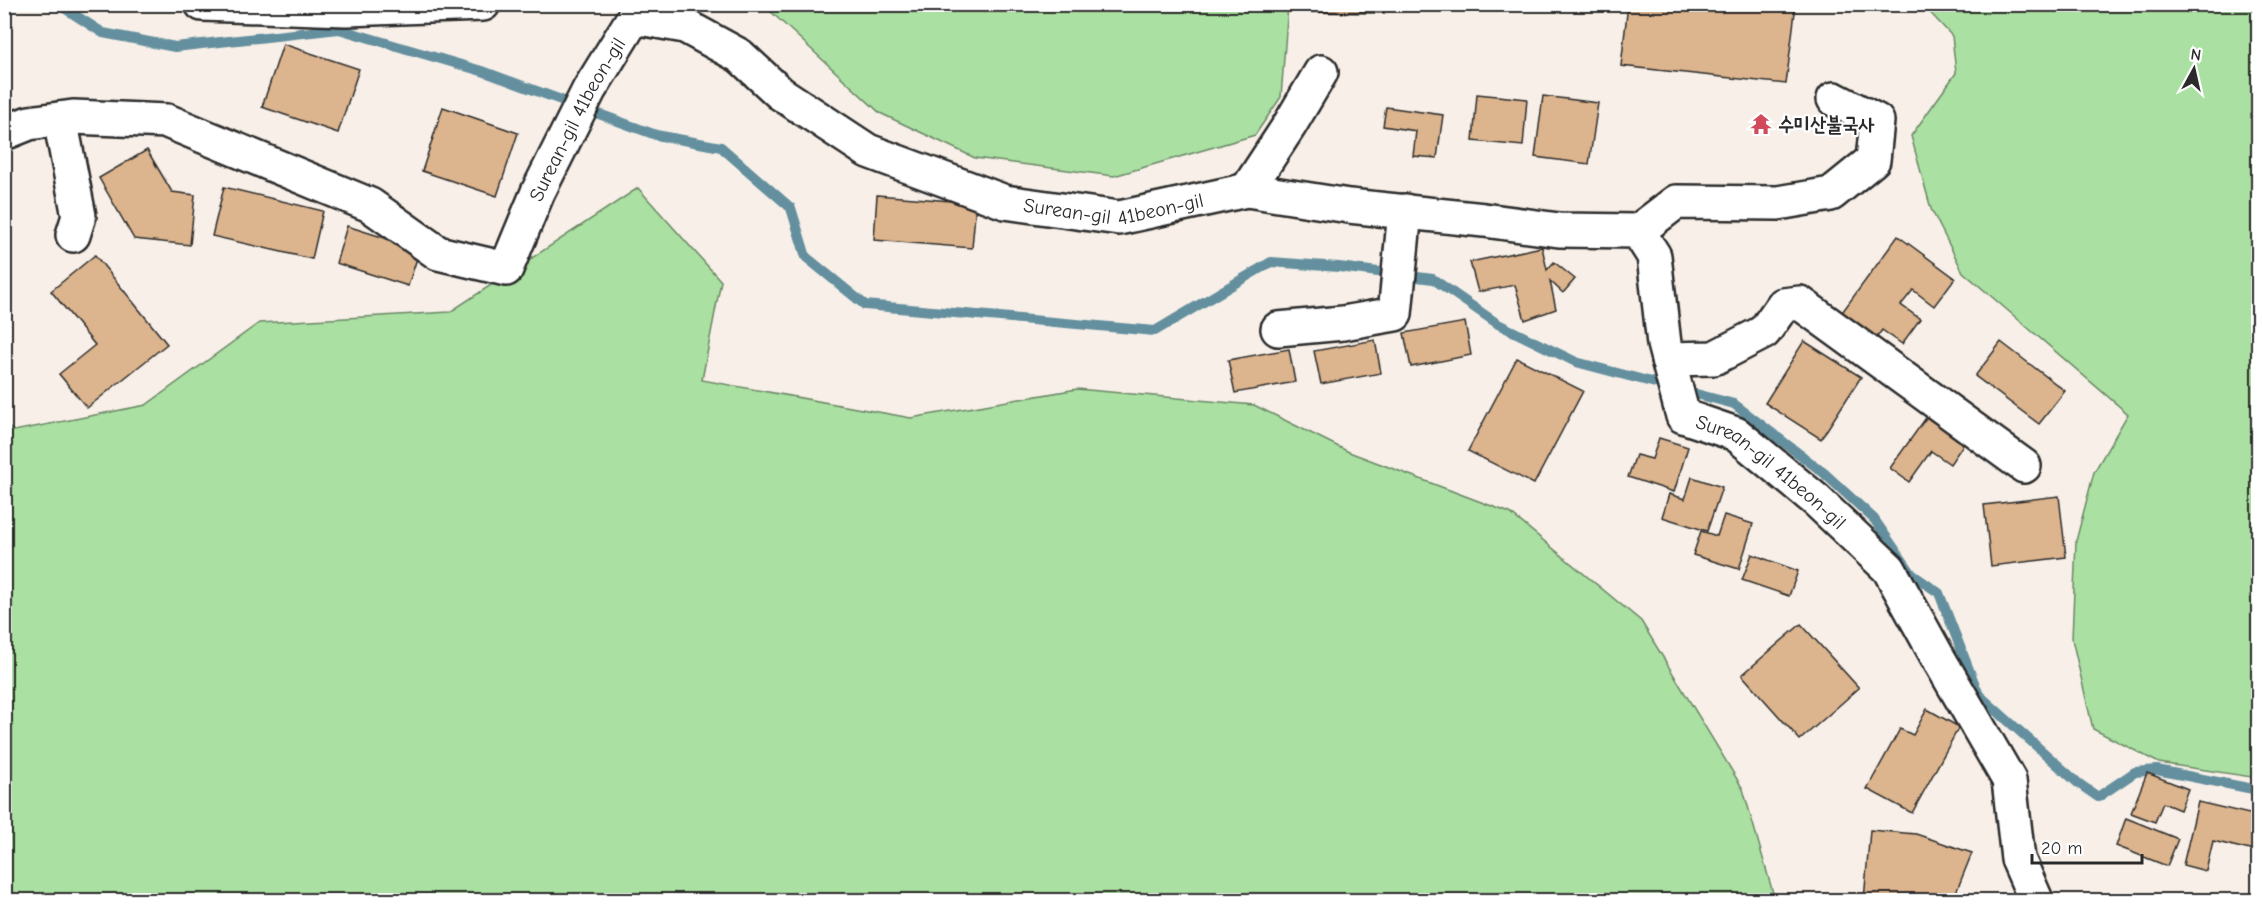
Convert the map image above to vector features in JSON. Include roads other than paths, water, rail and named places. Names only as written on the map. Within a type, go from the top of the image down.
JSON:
[{"type":"lane","points":[[202,4],[346,9],[483,4]]},
{"type":"lane","name":"Surean-gil 41beon-gil","points":[[4,133],[29,123],[60,119],[167,121],[370,205],[438,253],[506,269],[538,192],[580,106],[631,11],[685,26],[740,56],[780,93],[868,151],[1005,202],[1119,218],[1247,190],[1349,206],[1559,230],[1638,231]]},
{"type":"lane","points":[[1247,190],[1321,72]]},
{"type":"lane","points":[[1834,99],[1877,121],[1873,160],[1831,194],[1778,203],[1676,202],[1638,231],[1654,256],[1664,344],[1673,379],[1764,332],[1783,305],[1800,303],[2024,466]]},
{"type":"lane","points":[[60,119],[80,216],[73,235]]},
{"type":"lane","points":[[1278,329],[1343,323],[1395,314],[1405,212]]},
{"type":"lane","name":"Surean-gil 41beon-gil","points":[[1673,379],[1683,417],[1736,434],[1816,500],[1890,569],[2009,780],[2018,859],[2036,900]]},
{"type":"waterway","points":[[58,4],[103,33],[175,47],[339,29],[485,72],[656,135],[721,147],[791,208],[806,257],[865,305],[1155,331],[1271,262],[1339,267],[1433,279],[1498,324],[1576,362],[1734,404],[1824,473],[1874,519],[1912,574],[1939,593],[1979,695],[2078,783],[2098,797],[2135,772],[2157,770],[2258,790]]},
{"type":"place","name":"수미산불국사","points":[[1761,124]]}]
